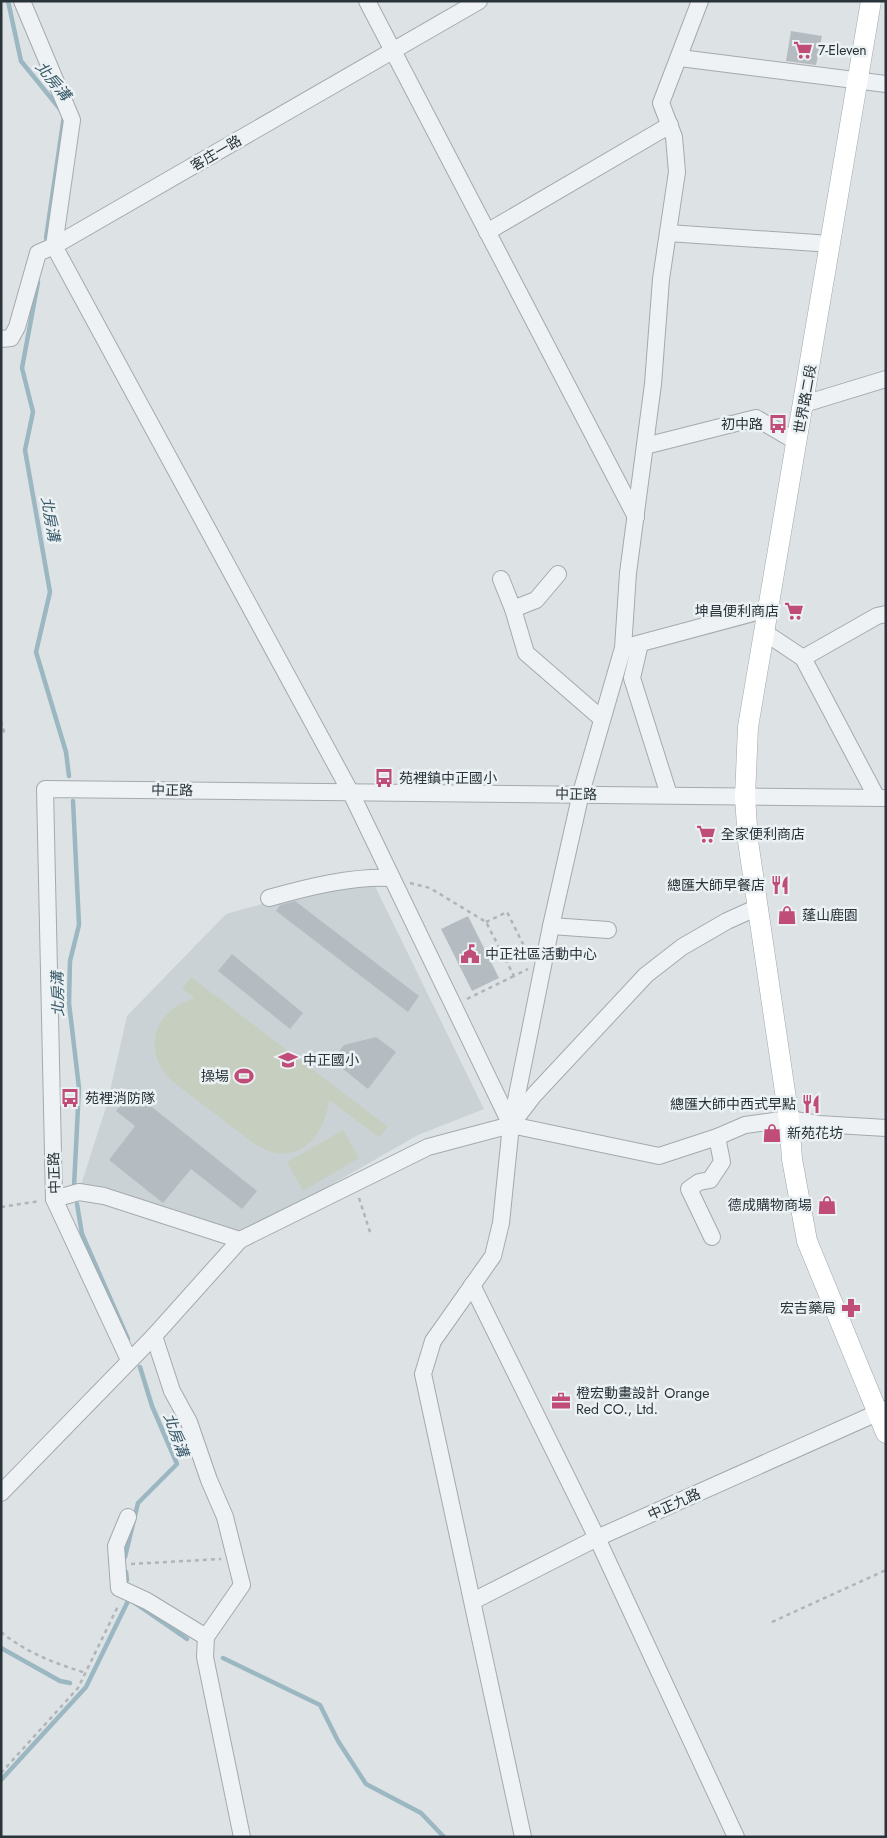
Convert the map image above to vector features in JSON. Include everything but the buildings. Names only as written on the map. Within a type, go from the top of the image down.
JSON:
[{"type":"main road","name":"世界路二段","points":[[871,1],[859,82],[748,727],[745,797],[758,907],[789,1119],[792,1159],[807,1241],[881,1411],[886,1432]]},
{"type":"street","points":[[22,1],[72,120],[54,246],[351,793],[511,1125]]},
{"type":"street","points":[[367,1],[636,517]]},
{"type":"street","name":"客庄一路","points":[[1,339],[11,338],[17,327],[38,253],[54,246],[479,1]]},
{"type":"street","points":[[523,1837],[423,1374],[433,1341],[493,1256],[500,1223],[511,1125],[539,963],[551,926],[581,793],[622,648],[653,384],[661,279],[677,172],[674,137],[661,103],[680,58],[700,1]]},
{"type":"street","points":[[680,58],[886,84]]},
{"type":"street","points":[[487,232],[670,126]]},
{"type":"street","points":[[668,233],[831,244]]},
{"type":"street","points":[[804,404],[886,379]]},
{"type":"street","points":[[645,446],[756,418],[797,442]]},
{"type":"street","points":[[514,609],[536,600],[558,574]]},
{"type":"street","points":[[501,579],[514,609],[526,653],[602,719]]},
{"type":"street","points":[[622,648],[768,609]]},
{"type":"street","points":[[803,658],[876,616],[886,614]]},
{"type":"street","points":[[764,632],[803,658],[881,798]]},
{"type":"street","points":[[640,644],[632,678],[669,796]]},
{"type":"street","name":"中正路","points":[[129,1360],[54,1199],[45,789],[351,793],[581,793],[669,796],[881,798]]},
{"type":"street","points":[[270,898],[299,889],[377,877],[392,878]]},
{"type":"street","points":[[511,1125],[534,1095],[646,974],[682,947],[727,921],[758,907]]},
{"type":"street","points":[[551,926],[608,930]]},
{"type":"street","points":[[1,1493],[154,1336],[240,1240],[428,1146],[511,1125],[660,1156],[745,1125],[789,1119],[820,1124],[886,1128]]},
{"type":"street","points":[[712,1237],[689,1189],[699,1182],[710,1180],[722,1162],[716,1137]]},
{"type":"street","points":[[54,1199],[79,1192],[104,1196],[240,1240]]},
{"type":"street","points":[[472,1285],[597,1538],[736,1837]]},
{"type":"street","points":[[154,1336],[172,1391],[189,1422],[209,1480],[225,1517],[242,1585],[206,1637],[205,1657],[242,1837]]},
{"type":"street","name":"中正九路","points":[[473,1600],[597,1538],[881,1411]]},
{"type":"street","points":[[128,1517],[116,1546],[119,1588],[147,1601],[206,1637]]},
{"type":"path","points":[[1,721],[4,735]]},
{"type":"path","points":[[392,878],[430,888],[486,922],[514,976]]},
{"type":"path","points":[[454,1006],[539,963],[507,912],[486,922]]},
{"type":"path","points":[[354,1182],[370,1232]]},
{"type":"path","points":[[1,1208],[54,1199]]},
{"type":"path","points":[[118,1565],[235,1558]]},
{"type":"path","points":[[772,1622],[886,1570]]},
{"type":"path","points":[[1,1773],[78,1688],[125,1591]]},
{"type":"path","points":[[1,1632],[17,1645],[51,1662],[86,1673]]},
{"type":"shaded area","name":"中正國小","points":[[369,874],[484,1109],[418,1135],[242,1236],[81,1185],[107,1104],[127,1016],[226,914]]},
{"type":"green space","points":[[191,977],[388,1127],[379,1137],[329,1100],[321,1127],[306,1146],[295,1152],[284,1154],[270,1152],[256,1145],[172,1081],[162,1069],[157,1057],[156,1033],[161,1022],[169,1012],[195,998],[182,989]]},
{"type":"green space","points":[[343,1130],[359,1158],[303,1191],[287,1162]]},
{"type":"waterway","name":"北房溝","points":[[8,1],[21,61],[60,109]]},
{"type":"waterway","name":"北房溝","points":[[46,238],[64,116]]},
{"type":"waterway","name":"北房溝","points":[[38,282],[22,368],[33,412],[25,450],[50,592],[36,652],[66,752],[69,776]]},
{"type":"waterway","name":"北房溝","points":[[73,801],[79,925],[70,961],[69,1003],[79,1088],[74,1186]]},
{"type":"waterway","name":"北房溝","points":[[77,1204],[82,1234],[128,1339]]},
{"type":"waterway","name":"北房溝","points":[[125,1557],[138,1503],[177,1464],[152,1406],[140,1367]]},
{"type":"waterway","name":"北房溝","points":[[126,1572],[127,1580]]},
{"type":"waterway","points":[[1,1780],[86,1687],[129,1599],[187,1639]]},
{"type":"waterway","points":[[1,1648],[60,1681],[70,1683]]},
{"type":"waterway","points":[[223,1658],[320,1705],[338,1741],[366,1784],[421,1813],[444,1837]]},
{"type":"place","name":"7-Eleven","points":[[803,50]]},
{"type":"place","name":"初中路","points":[[778,424]]},
{"type":"place","name":"坤昌便利商店","points":[[794,611]]},
{"type":"place","name":"苑裡鎮中正國小","points":[[384,778]]},
{"type":"place","name":"全家便利商店","points":[[706,834]]},
{"type":"place","name":"總匯大師早餐店","points":[[780,885]]},
{"type":"place","name":"蓬山鹿園","points":[[787,915]]},
{"type":"place","name":"中正社區活動中心","points":[[470,954]]},
{"type":"place","name":"中正國小","points":[[288,1060]]},
{"type":"place","name":"操場","points":[[244,1076]]},
{"type":"place","name":"苑裡消防隊","points":[[70,1098]]},
{"type":"place","name":"總匯大師中西式早點","points":[[811,1104]]},
{"type":"place","name":"新苑花坊","points":[[772,1133]]},
{"type":"place","name":"德成購物商場","points":[[827,1205]]},
{"type":"place","name":"宏吉藥局","points":[[851,1308]]},
{"type":"place","name":"橙宏動畫設計 Orange Red CO., Ltd.","points":[[561,1401]]}]
